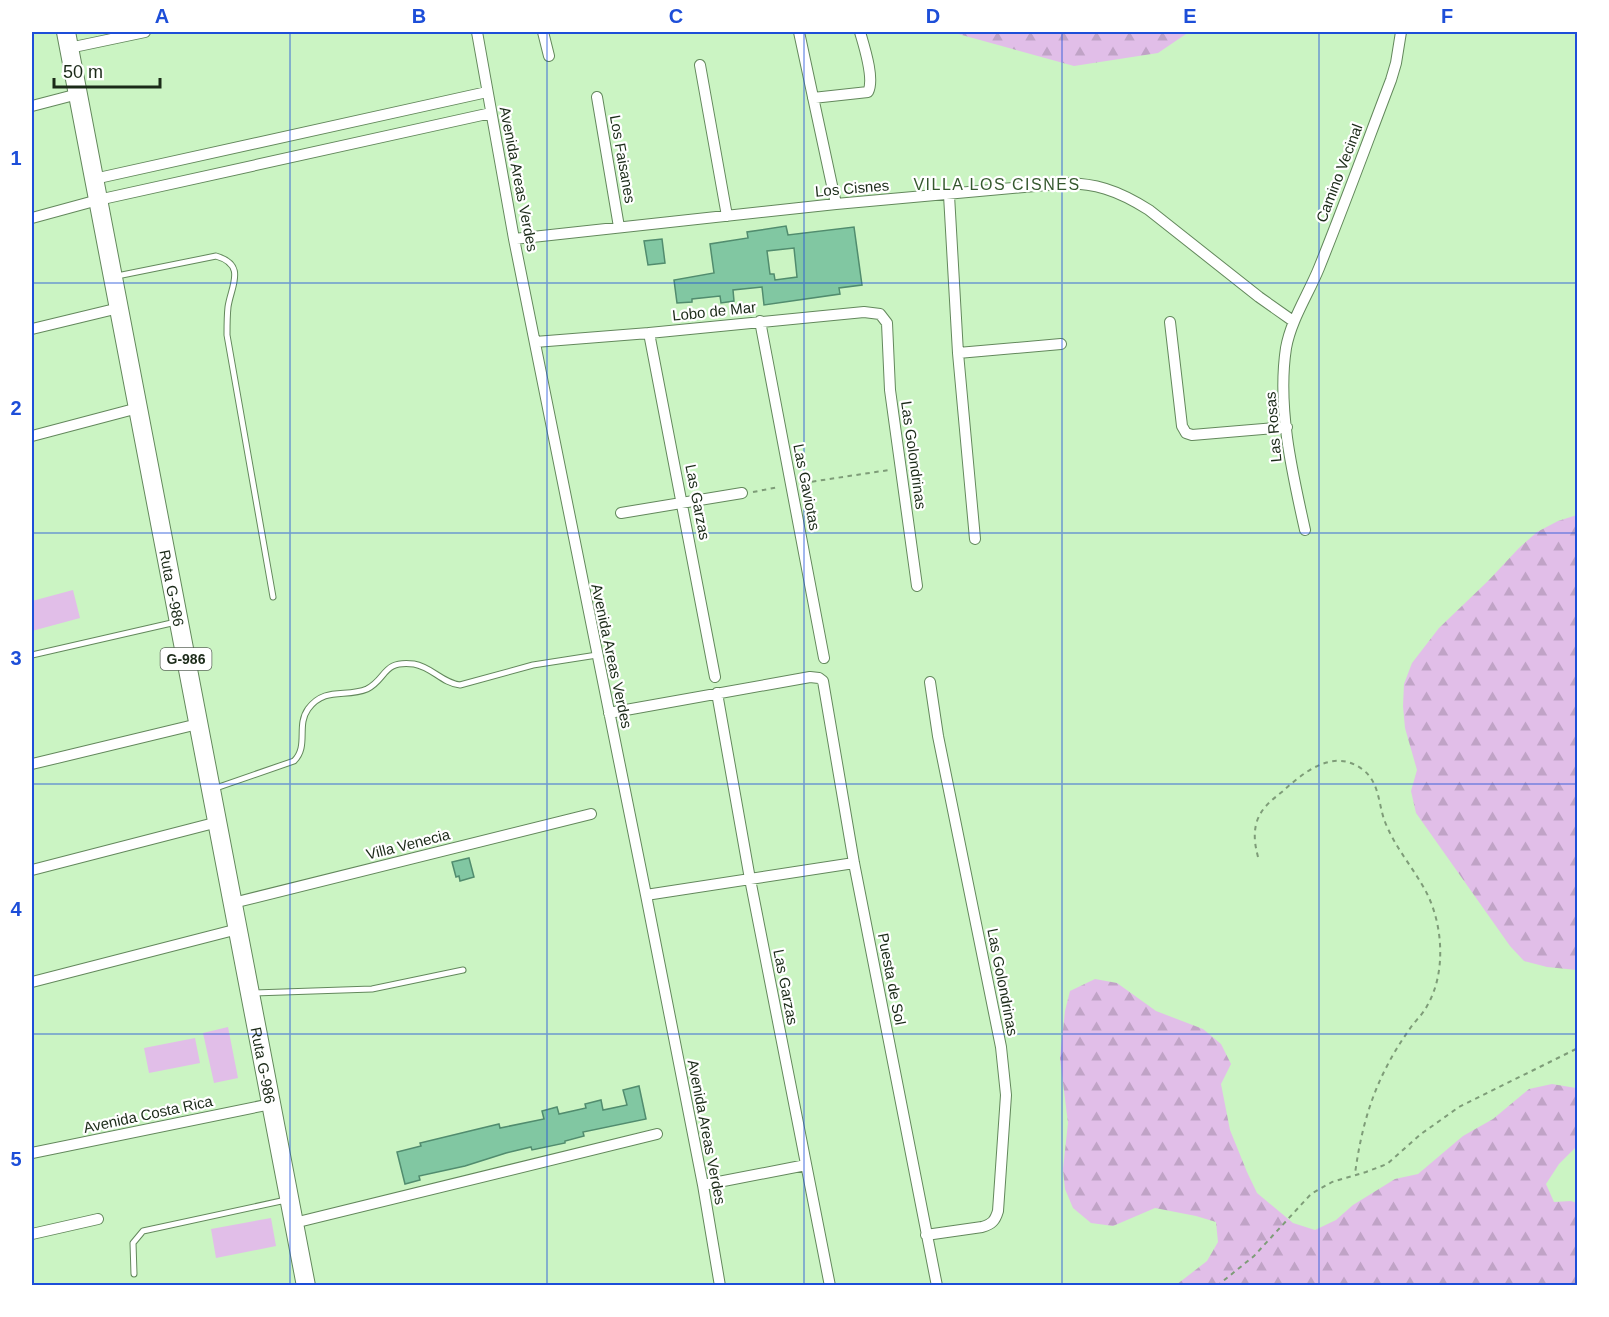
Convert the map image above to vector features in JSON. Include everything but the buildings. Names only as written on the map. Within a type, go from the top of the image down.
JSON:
[{"type":"main road","name":"Ruta G-986","points":[[67,40],[306,1286]]},
{"type":"street","points":[[67,40],[145,32]]},
{"type":"street","name":"Avenida Areas Verdes","points":[[477,32],[514,239],[646,895],[703,1185],[720,1286]]},
{"type":"street","points":[[543,32],[549,56]]},
{"type":"street","points":[[799,32],[837,204]]},
{"type":"street","points":[[813,98],[868,92],[871,88],[870,72],[860,32]]},
{"type":"street","name":"Camino Vecinal","points":[[1293,321],[1316,274],[1391,80],[1401,32]]},
{"type":"street","points":[[700,65],[727,216]]},
{"type":"street","points":[[94,179],[487,92]]},
{"type":"street","points":[[32,106],[78,94]]},
{"type":"street","name":"Los Faisanes","points":[[597,97],[619,227]]},
{"type":"street","points":[[32,218],[98,200],[490,112]]},
{"type":"street","name":"Los Cisnes","points":[[514,239],[837,204],[1071,183],[1108,188],[1130,197],[1293,321]]},
{"type":"street","points":[[949,195],[958,353],[975,539]]},
{"type":"street","points":[[32,329],[119,308]]},
{"type":"street","name":"Lobo de Mar","points":[[535,342],[876,312],[883,316],[887,327]]},
{"type":"street","name":"Las Gaviotas","points":[[760,321],[824,658]]},
{"type":"street","name":"Las Rosas","points":[[1293,321],[1284,366],[1284,400],[1293,478],[1305,530]]},
{"type":"street","points":[[1170,322],[1182,426],[1186,433],[1192,435],[1287,427]]},
{"type":"street","name":"Las Golondrinas","points":[[887,327],[890,390],[917,586]]},
{"type":"street","name":"Las Garzas","points":[[650,333],[715,677]]},
{"type":"street","points":[[958,353],[1061,344]]},
{"type":"street","points":[[32,436],[138,408]]},
{"type":"street","points":[[621,513],[742,494]]},
{"type":"street","name":"Puesta de Sol","points":[[717,693],[810,677],[819,678],[825,685],[854,863],[937,1286]]},
{"type":"street","name":"Las Golondrinas","points":[[926,1235],[982,1227],[995,1220],[998,1211],[1006,1095],[1001,1047],[930,682]]},
{"type":"street","points":[[609,713],[717,693]]},
{"type":"street","name":"Las Garzas","points":[[717,693],[750,879],[830,1286]]},
{"type":"street","points":[[32,764],[198,724]]},
{"type":"street","name":"Villa Venecia","points":[[233,903],[591,814]]},
{"type":"street","points":[[32,870],[218,822]]},
{"type":"street","points":[[646,895],[854,863]]},
{"type":"street","points":[[32,982],[238,929]]},
{"type":"street","name":"Avenida Costa Rica","points":[[32,1154],[271,1104]]},
{"type":"street","points":[[294,1223],[657,1134]]},
{"type":"street","points":[[703,1185],[806,1166]]},
{"type":"street","points":[[32,1234],[98,1219]]},
{"type":"lane","points":[[113,277],[216,256],[228,262],[232,267],[236,279],[228,305],[227,335],[273,597]]},
{"type":"lane","points":[[32,655],[179,621]]},
{"type":"lane","points":[[211,790],[294,761],[302,752],[303,718],[312,704],[328,694],[366,689],[392,667],[406,664],[424,666],[449,683],[465,685],[533,664],[597,655]]},
{"type":"lane","points":[[250,993],[372,989],[463,970]]},
{"type":"lane","points":[[134,1274],[133,1243],[142,1232],[289,1199]]},
{"type":"path","points":[[742,494],[901,468]]},
{"type":"path","points":[[1258,857],[1254,839],[1255,830],[1261,812],[1272,799],[1316,765],[1337,761],[1356,765],[1370,776],[1374,783],[1391,837],[1425,890],[1435,914],[1439,942],[1436,984],[1427,1007],[1399,1044],[1378,1085],[1363,1129],[1355,1174]]},
{"type":"path","points":[[1217,1286],[1254,1256],[1311,1194],[1332,1182],[1387,1164],[1421,1134],[1459,1107],[1578,1048]]},
{"type":"green space","points":[[951,32],[1189,32],[1158,53],[1074,66]]},
{"type":"green space","points":[[1578,515],[1577,970],[1547,967],[1524,961],[1510,946],[1416,813],[1411,791],[1417,770],[1405,728],[1403,706],[1404,684],[1412,663],[1439,628],[1537,532],[1558,521]]},
{"type":"green space","points":[[73,590],[80,618],[32,631],[32,601]]},
{"type":"green space","points":[[1095,979],[1117,983],[1156,1011],[1203,1029],[1221,1044],[1231,1064],[1221,1084],[1230,1130],[1257,1193],[1293,1223],[1315,1230],[1336,1220],[1353,1205],[1395,1179],[1418,1174],[1463,1136],[1493,1119],[1529,1089],[1552,1084],[1576,1088],[1577,1146],[1559,1164],[1546,1184],[1554,1202],[1577,1203],[1577,1285],[1176,1285],[1207,1261],[1218,1242],[1216,1222],[1155,1208],[1113,1226],[1091,1223],[1073,1208],[1065,1189],[1063,1169],[1068,1123],[1060,1058],[1065,1011],[1070,991]]},
{"type":"green space","points":[[228,1027],[238,1078],[214,1083],[203,1033]]},
{"type":"green space","points":[[195,1038],[200,1063],[149,1073],[144,1048]]},
{"type":"green space","points":[[271,1218],[276,1246],[216,1258],[211,1229]]},
{"type":"district","name":"VILLA LOS CISNES","points":[[997,184]]}]
